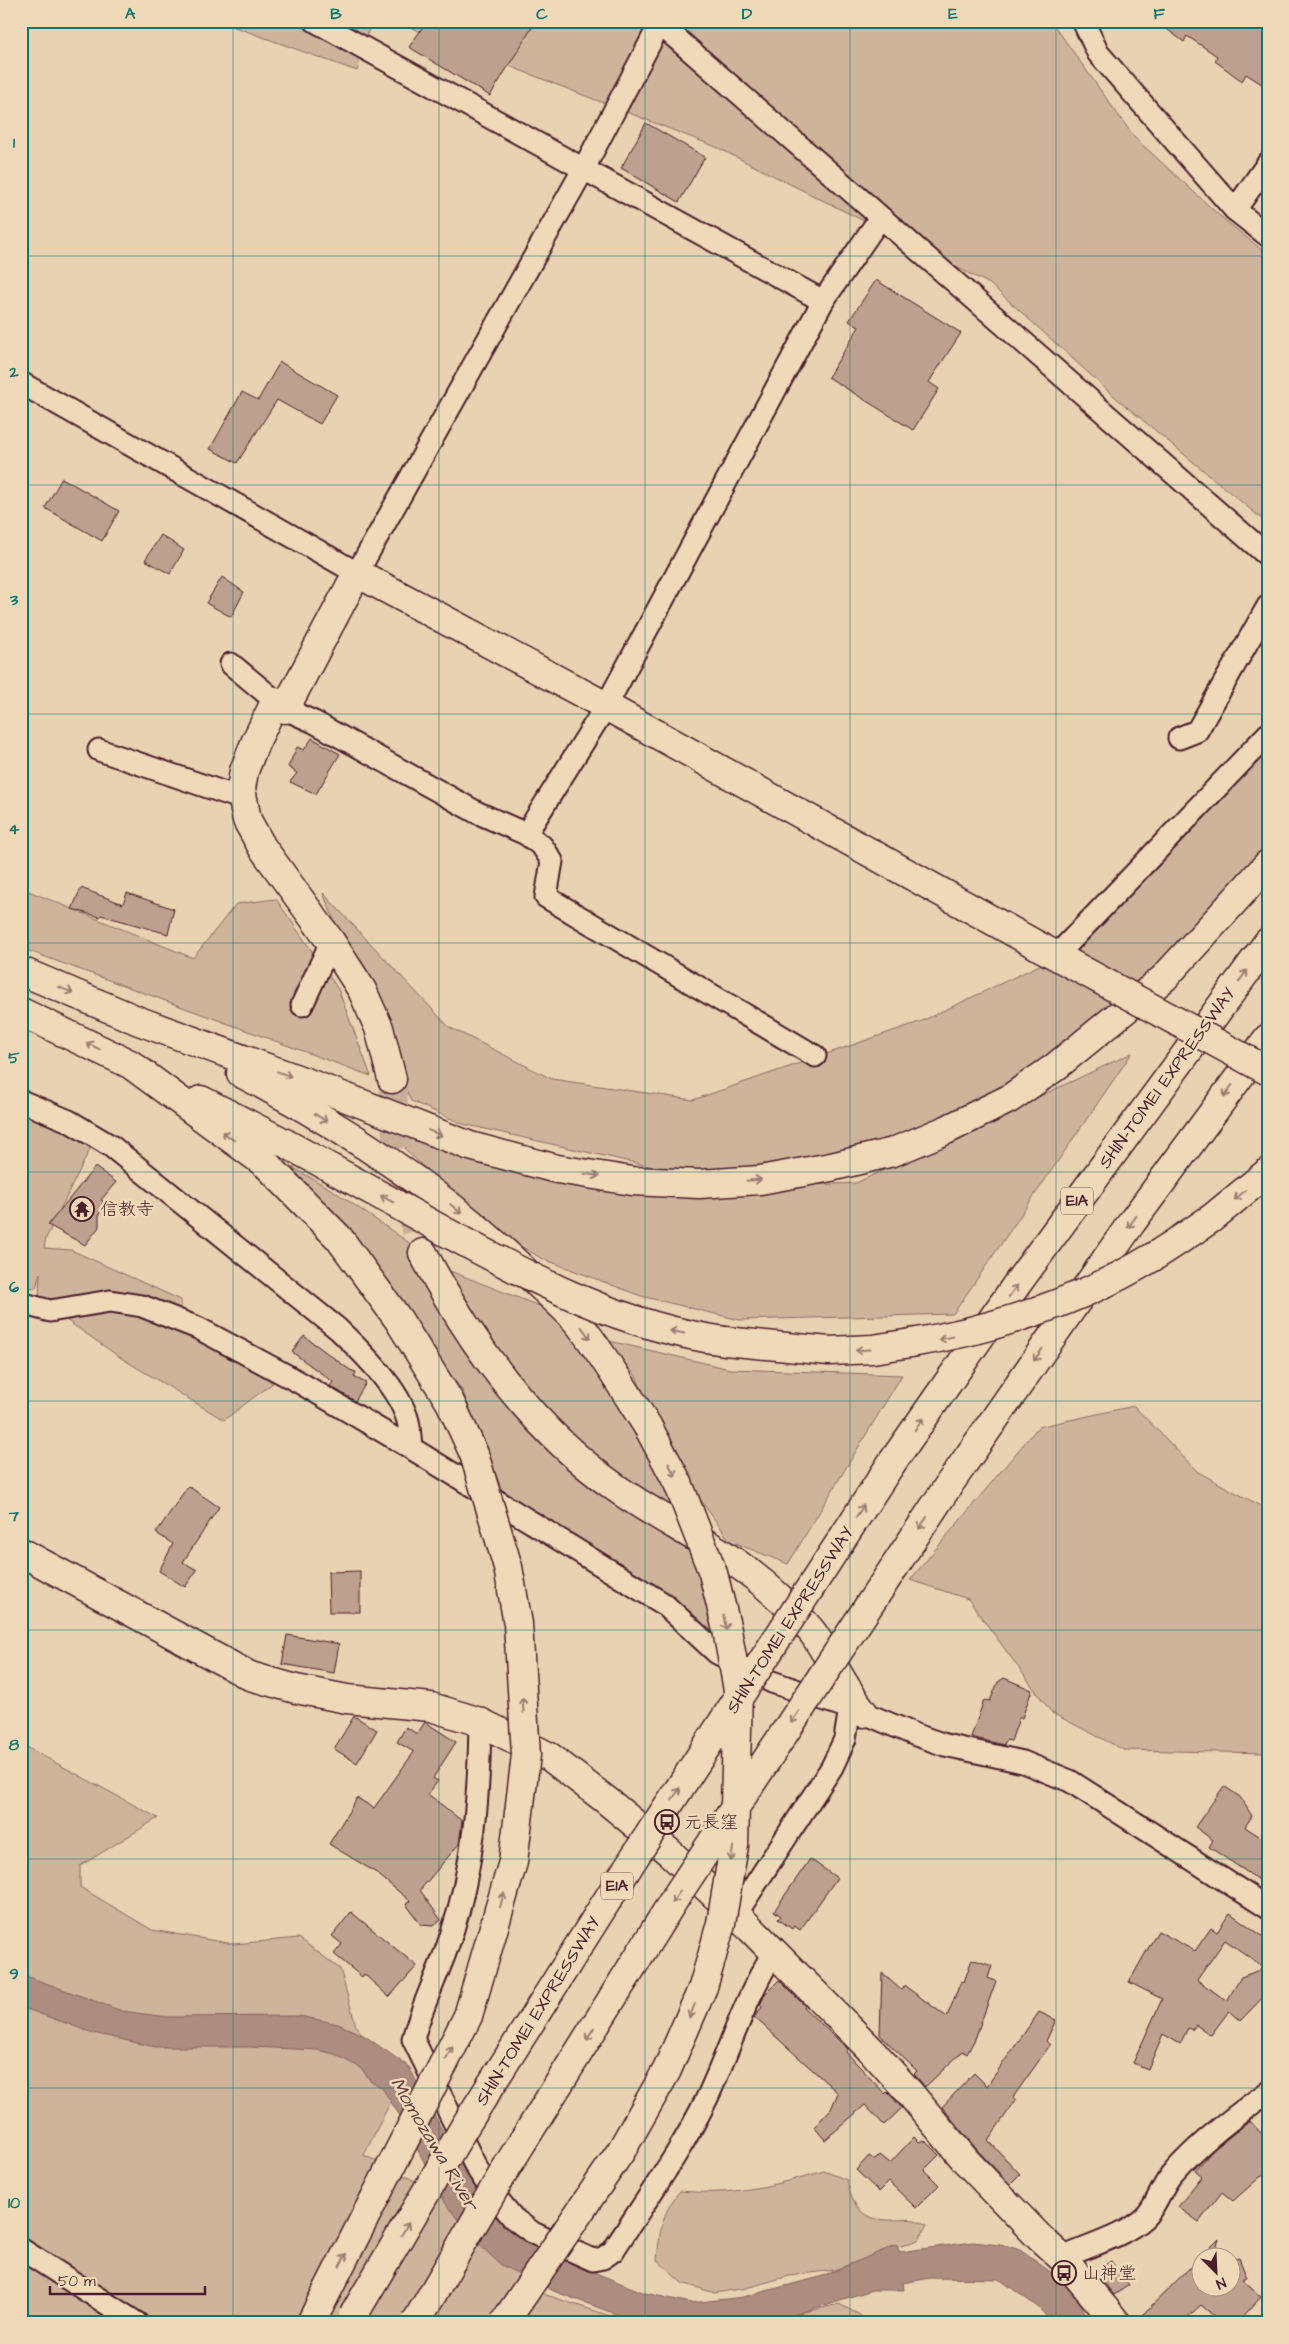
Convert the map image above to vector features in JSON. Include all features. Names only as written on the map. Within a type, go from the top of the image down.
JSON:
[{"type":"main road","points":[[392,1079],[378,1028],[362,990],[331,942],[262,847],[247,820],[242,789],[244,771],[254,743],[275,702],[285,709],[357,573],[606,706],[1268,1071]]},
{"type":"main road","points":[[21,971],[139,1021],[319,1087],[470,1146],[557,1169],[642,1182],[698,1184],[760,1180],[831,1167],[893,1152],[946,1130],[1009,1099],[1054,1068],[1164,978],[1268,864]]},
{"type":"main road","name":"SHIN-TOMEI EXPRESSWAY","points":[[352,2319],[481,2101],[632,1861],[892,1464],[1017,1284],[1268,942]]},
{"type":"main road","points":[[21,1012],[130,1064],[284,1143],[532,1279],[598,1307],[660,1328],[725,1340],[829,1351],[873,1349],[950,1337],[1029,1314],[1081,1294],[1147,1261],[1212,1218],[1268,1172]]},
{"type":"main road","points":[[139,1021],[302,1105],[451,1205],[498,1245],[578,1322],[648,1428],[678,1483],[713,1573],[727,1630],[738,1690],[734,1846],[720,1924],[712,1956],[703,1986],[667,2070],[621,2151],[504,2323]]},
{"type":"main road","points":[[415,2322],[508,2164],[678,1895],[950,1483],[1132,1222],[1268,1038]]},
{"type":"main road","points":[[130,1064],[267,1165],[339,1238],[392,1311],[450,1402],[470,1446],[494,1517],[508,1567],[518,1624],[526,1755],[514,1862],[468,2016],[316,2313]]},
{"type":"main road","points":[[423,1253],[445,1296],[469,1333],[518,1398],[571,1453],[615,1488],[732,1561],[765,1585],[812,1632],[857,1710]]},
{"type":"main road","points":[[21,1552],[250,1676],[296,1689],[347,1699],[431,1707],[480,1722],[550,1757],[669,1852],[736,1914],[873,2052],[908,2090],[966,2161],[1040,2238],[1062,2258],[1118,2323]]},
{"type":"street","points":[[315,21],[823,302]]},
{"type":"street","points":[[1083,21],[1098,53],[1235,210],[1268,236]]},
{"type":"street","points":[[22,384],[357,573],[583,170],[660,24],[1268,556]]},
{"type":"street","points":[[1235,210],[1268,163]]},
{"type":"street","points":[[526,834],[606,706],[823,302],[880,218]]},
{"type":"street","points":[[1179,738],[1197,731],[1268,606]]},
{"type":"street","points":[[231,664],[285,709],[314,722],[476,812],[526,834],[542,846],[552,861],[546,897],[815,1056]]},
{"type":"street","points":[[1064,960],[1268,734]]},
{"type":"street","points":[[99,750],[243,799]]},
{"type":"street","points":[[302,1005],[331,942]]},
{"type":"street","points":[[21,1101],[69,1121],[112,1146],[338,1329],[368,1357],[393,1390],[408,1420],[411,1448]]},
{"type":"street","points":[[21,1302],[50,1311],[110,1301],[142,1306],[206,1332],[297,1380],[664,1604],[717,1653],[772,1682],[857,1710],[945,1745],[1023,1762],[1070,1781],[1268,1908]]},
{"type":"street","points":[[736,1914],[832,1767],[857,1710]]},
{"type":"street","points":[[480,1722],[480,1783],[467,1882],[451,1937],[412,2039],[476,2167],[495,2196],[513,2218],[533,2233],[593,2260],[603,2258],[613,2251],[684,2141],[707,2098],[751,1992],[774,1952]]},
{"type":"street","points":[[1062,2258],[1134,2226],[1146,2216],[1164,2183],[1174,2172],[1235,2116],[1268,2092]]},
{"type":"street","points":[[21,2249],[137,2323]]},
{"type":"shaded area","points":[[218,21],[371,21],[357,71]]},
{"type":"shaded area","points":[[394,21],[1051,21],[1134,137],[1220,216],[1268,255],[1268,524],[1115,397],[990,284],[716,147]]},
{"type":"shaded area","points":[[1268,751],[1268,845],[1152,982],[1025,1076],[852,1162],[675,1172],[463,1124],[411,1101],[323,893],[449,1027],[552,1079],[693,1100],[922,1021],[1084,944]]},
{"type":"shaded area","points":[[21,888],[193,958],[236,904],[276,899],[338,989],[371,1076],[21,948]]},
{"type":"shaded area","points":[[1132,1053],[953,1314],[740,1320],[641,1296],[541,1258],[483,1224],[405,1149],[413,1135],[741,1188],[856,1183]]},
{"type":"shaded area","points":[[21,1109],[92,1145],[46,1238],[44,1248],[71,1250],[181,1300],[182,1322],[273,1383],[224,1420],[121,1358],[39,1301],[40,1273],[36,1288],[21,1287]]},
{"type":"shaded area","points":[[292,1167],[334,1191],[450,1271],[552,1311],[586,1354],[655,1458],[690,1544],[719,1647],[506,1500],[462,1390]]},
{"type":"shaded area","points":[[605,1340],[730,1369],[902,1375],[788,1564],[730,1541],[675,1464],[636,1376]]},
{"type":"shaded area","points":[[1134,1406],[1198,1472],[1268,1510],[1268,1753],[1124,1750],[1052,1713],[968,1599],[910,1580],[1038,1427]]},
{"type":"shaded area","points":[[21,1744],[158,1818],[80,1866],[80,1887],[152,1930],[234,1944],[299,1938],[340,1969],[356,2026],[398,2087],[364,2155],[462,2205],[546,2295],[629,2322],[640,2323],[21,2323]]},
{"type":"shaded area","points":[[824,2171],[847,2180],[852,2198],[866,2215],[882,2220],[914,2220],[927,2225],[918,2240],[834,2270],[789,2276],[746,2288],[715,2293],[682,2283],[657,2260],[662,2223],[669,2207],[680,2191],[736,2191],[787,2181]]},
{"type":"shaded area","points":[[839,2304],[860,2315],[862,2323],[757,2323]]},
{"type":"water","name":"Momozawa River","points":[[21,1974],[122,2011],[167,2017],[300,2016],[338,2024],[365,2036],[409,2067],[456,2157],[491,2212],[500,2221],[531,2244],[645,2293],[691,2303],[743,2297],[820,2277],[896,2245],[900,2252],[973,2242],[1008,2246],[1020,2250],[1059,2278],[1079,2301],[1090,2323],[1052,2323],[1039,2308],[999,2279],[930,2278],[903,2283],[904,2290],[872,2290],[768,2323],[640,2323],[556,2292],[501,2265],[472,2238],[446,2204],[400,2116],[382,2088],[371,2082],[361,2068],[334,2054],[317,2050],[249,2047],[155,2047],[93,2033],[21,2007]]},
{"type":"building","points":[[427,21],[536,21],[490,96],[409,47]]},
{"type":"building","points":[[1156,21],[1268,21],[1268,88],[1246,74],[1242,81],[1215,61],[1217,56],[1187,36],[1184,42]]},
{"type":"building","points":[[646,123],[705,157],[679,202],[621,168]]},
{"type":"building","points":[[876,280],[961,333],[929,382],[939,389],[913,430],[828,377],[859,327],[849,321]]},
{"type":"building","points":[[280,362],[337,395],[320,424],[277,400],[237,463],[210,449],[242,392],[258,400]]},
{"type":"building","points":[[62,478],[119,511],[102,541],[45,508]]},
{"type":"building","points":[[161,535],[184,550],[170,574],[145,560]]},
{"type":"building","points":[[222,577],[244,592],[231,617],[206,603]]},
{"type":"building","points":[[312,738],[340,754],[316,794],[290,782],[297,773],[288,767],[297,747],[304,750]]},
{"type":"building","points":[[81,888],[123,904],[127,893],[174,909],[168,934],[101,915],[100,917],[72,909]]},
{"type":"building","name":"信教寺","points":[[95,1167],[116,1182],[101,1200],[108,1203],[99,1214],[99,1227],[85,1245],[48,1225]]},
{"type":"building","points":[[304,1336],[350,1370],[356,1372],[354,1377],[366,1383],[355,1401],[330,1386],[333,1382],[292,1352]]},
{"type":"building","points":[[188,1486],[219,1507],[183,1562],[197,1570],[185,1587],[159,1571],[173,1544],[156,1533]]},
{"type":"building","points":[[360,1571],[360,1612],[329,1612],[328,1572]]},
{"type":"building","points":[[287,1635],[339,1644],[334,1673],[282,1664]]},
{"type":"building","points":[[1004,1678],[1032,1690],[1011,1741],[1006,1740],[1004,1745],[971,1737],[984,1700],[990,1701],[998,1682]]},
{"type":"building","points":[[354,1716],[377,1730],[357,1763],[334,1749]]},
{"type":"building","points":[[425,1722],[456,1742],[433,1778],[438,1781],[428,1794],[462,1821],[459,1844],[420,1890],[441,1920],[433,1926],[421,1925],[406,1904],[410,1901],[375,1872],[329,1844],[357,1798],[374,1808],[414,1752],[397,1742],[406,1727],[417,1734]]},
{"type":"building","points":[[1224,1786],[1240,1797],[1252,1816],[1245,1827],[1268,1842],[1268,1886],[1209,1847],[1213,1840],[1195,1827]]},
{"type":"building","points":[[810,1859],[837,1878],[800,1930],[794,1926],[792,1929],[778,1919],[781,1916],[774,1911]]},
{"type":"building","points":[[351,1912],[417,1966],[389,1997],[364,1974],[362,1977],[334,1954],[342,1944],[332,1936]]},
{"type":"building","points":[[1230,1913],[1268,1940],[1268,1992],[1240,2021],[1229,2011],[1211,2035],[1196,2025],[1192,2030],[1188,2028],[1180,2044],[1163,2034],[1148,2069],[1133,2063],[1162,1999],[1129,1982],[1158,1931],[1195,1951],[1211,1928],[1217,1932]],"holes":[[[1225,1940],[1265,1968],[1241,1977],[1227,2001],[1197,1980]]]},
{"type":"building","points":[[972,1959],[992,1966],[988,1978],[996,1981],[975,2039],[967,2054],[963,2051],[925,2087],[914,2074],[917,2071],[880,2035],[882,1973],[901,1990],[905,1986],[947,2017],[961,1981],[964,1982]]},
{"type":"building","points":[[779,1980],[805,2006],[804,2008],[848,2049],[846,2052],[885,2094],[887,2092],[902,2108],[884,2125],[865,2105],[825,2140],[814,2127],[831,2109],[838,2093],[754,2017],[762,2007],[760,2005],[765,1994]]},
{"type":"building","points":[[1039,2012],[1056,2020],[1046,2041],[1050,2045],[1016,2093],[1013,2098],[1016,2100],[988,2140],[1020,2174],[1010,2184],[978,2151],[942,2107],[974,2073],[987,2086]]},
{"type":"building","points":[[1250,2121],[1268,2141],[1268,2170],[1233,2201],[1222,2192],[1199,2222],[1178,2207],[1202,2176],[1195,2170],[1214,2149]]},
{"type":"building","points":[[914,2137],[919,2142],[924,2140],[939,2155],[924,2170],[939,2185],[916,2208],[889,2182],[879,2192],[856,2170],[869,2156],[875,2160],[880,2155],[890,2163]]},
{"type":"building","points":[[1219,2239],[1217,2246],[1212,2246]]},
{"type":"building","points":[[1111,2261],[1129,2285],[1114,2295],[1095,2272]]},
{"type":"building","points":[[1192,2266],[1192,2296],[1242,2296],[1242,2280],[1261,2297],[1237,2323],[1222,2323],[1201,2305],[1181,2323],[1134,2323]]},
{"type":"building","points":[[1242,2266],[1247,2278],[1242,2280]]},
{"type":"tunnel","points":[[392,1079],[397,1148],[407,1200],[423,1253]]},
{"type":"place","name":"信教寺","points":[[82,1209]]},
{"type":"place","name":"元長窪","points":[[667,1822]]},
{"type":"place","name":"山神堂","points":[[1064,2273]]}]
